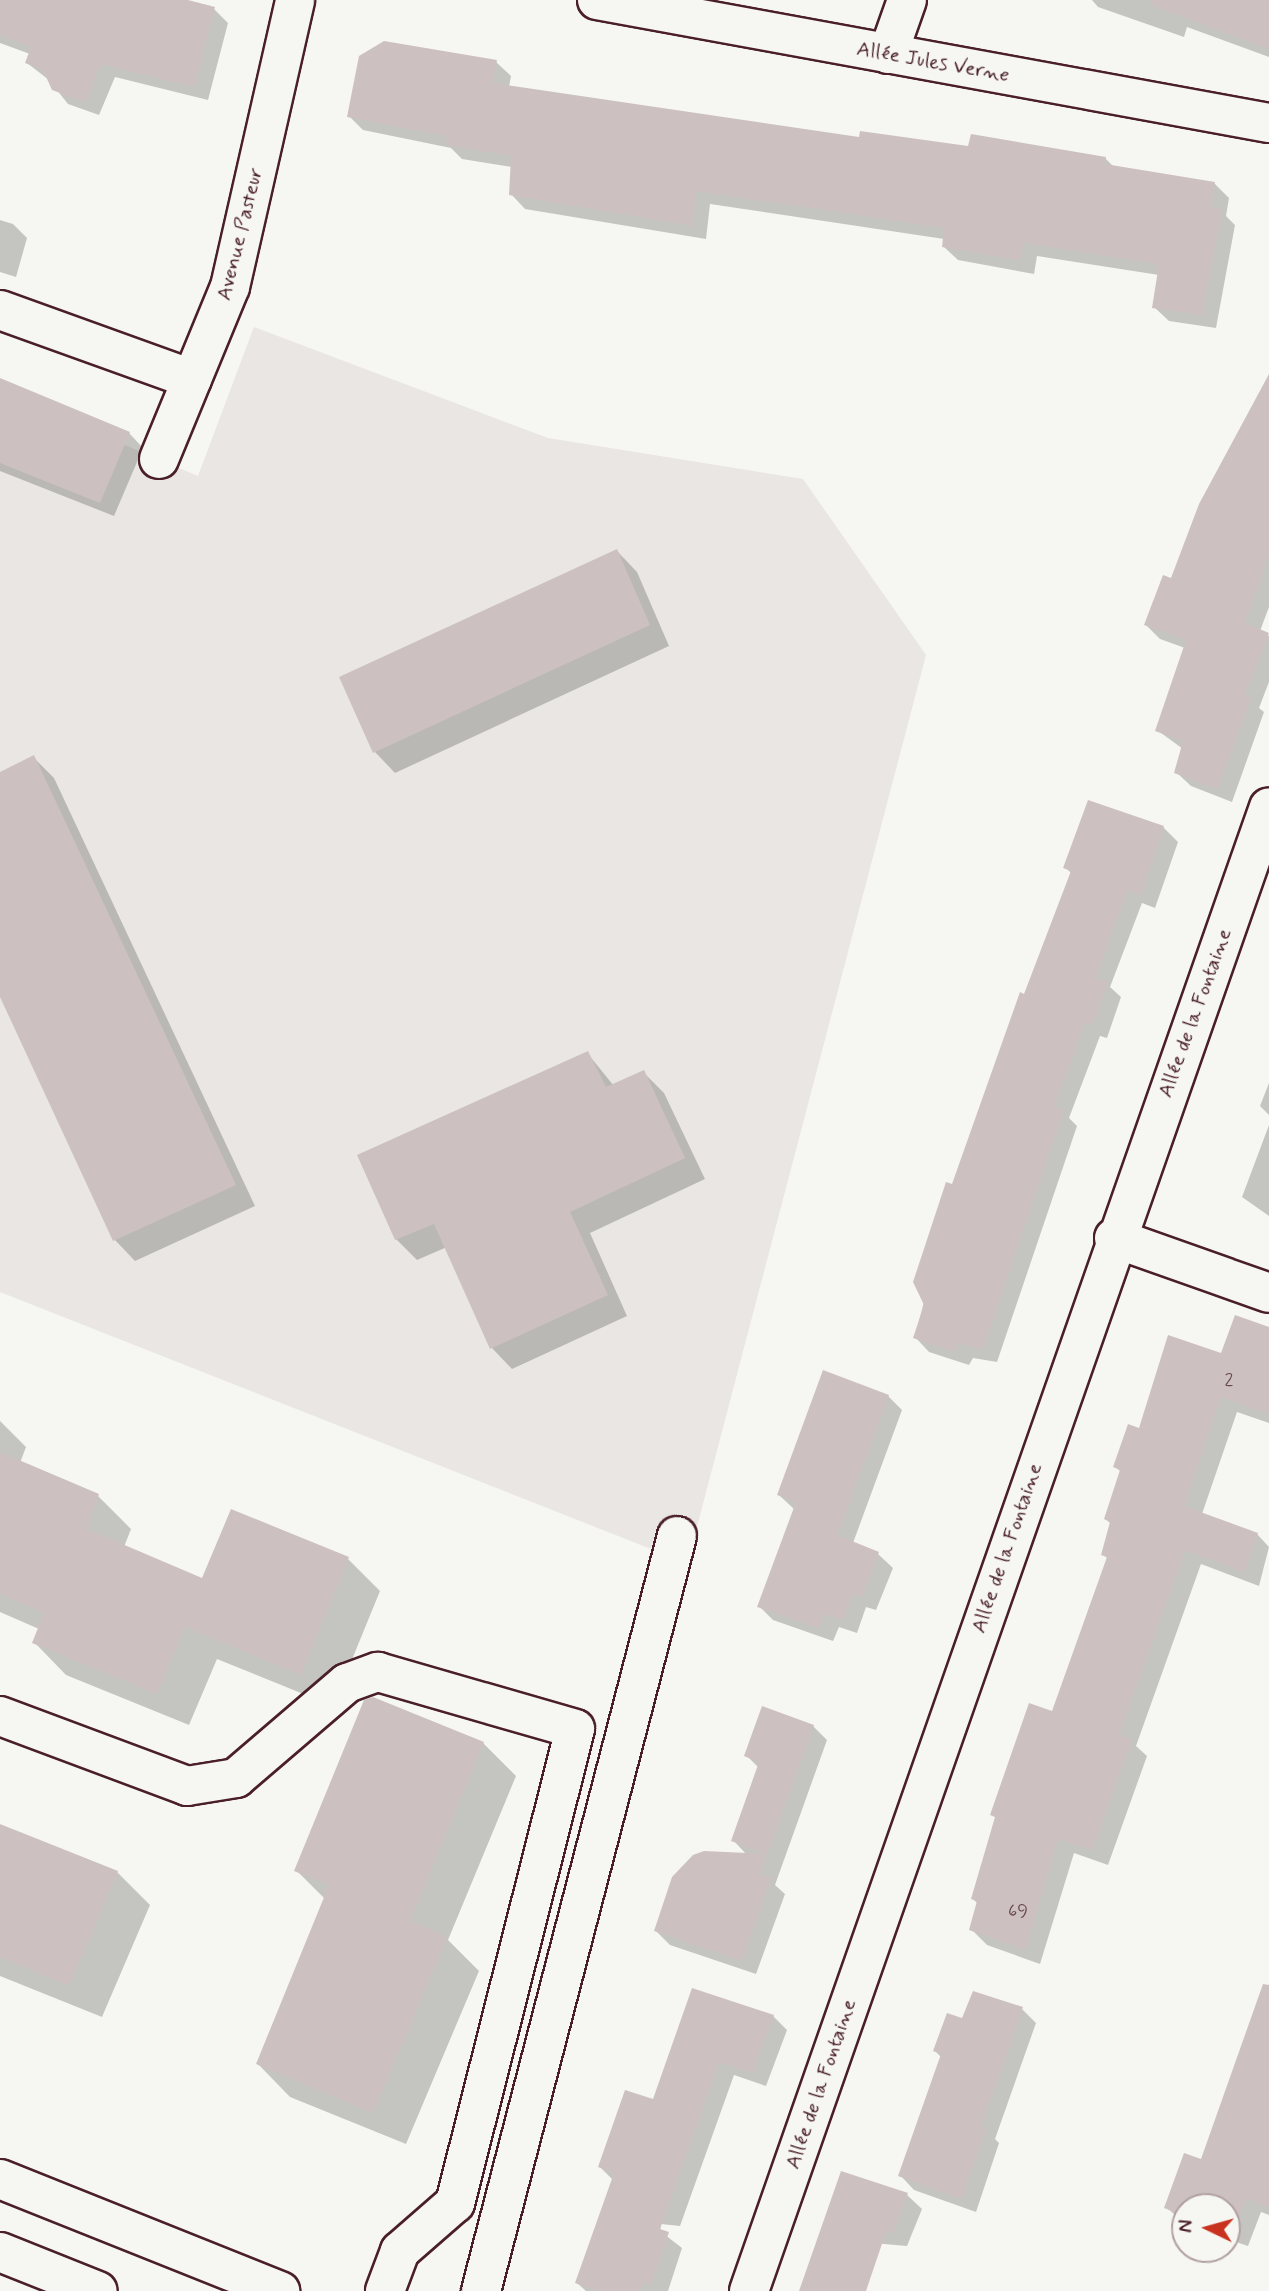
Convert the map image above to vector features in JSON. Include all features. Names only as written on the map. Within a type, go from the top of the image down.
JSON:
[{"type":"street","name":"Avenue Pasteur","points":[[159,460],[230,287],[295,0]]},
{"type":"street","name":"Allée Jules Verne","points":[[597,0],[1269,123]]},
{"type":"street","points":[[888,54],[907,0]]},
{"type":"street","points":[[0,310],[192,379]]},
{"type":"street","name":"Allée de la Fontaine","points":[[748,2291],[1114,1238],[1269,807]]},
{"type":"street","points":[[1114,1238],[1269,1293]]},
{"type":"street","points":[[481,2291],[677,1536]]},
{"type":"street","points":[[0,1716],[187,1786],[236,1778],[347,1683],[378,1672],[575,1729],[456,2203],[400,2251],[385,2291]]},
{"type":"street","points":[[0,2179],[279,2291]]},
{"type":"street","points":[[0,2252],[98,2291]]},
{"type":"shaded area","points":[[254,327],[548,438],[803,479],[926,655],[694,1538],[655,1532],[651,1549],[0,1292],[0,392],[198,476]]},
{"type":"building","points":[[0,0],[188,0],[215,7],[194,87],[101,64],[85,102],[52,90],[43,70],[25,63],[31,47],[0,35]]},
{"type":"building","points":[[1151,0],[1269,0],[1269,49],[1150,5]]},
{"type":"building","points":[[384,41],[497,60],[493,83],[859,137],[860,131],[968,146],[971,134],[1106,157],[1105,164],[1215,182],[1211,207],[1222,209],[1202,315],[1152,308],[1159,264],[1023,243],[1020,260],[942,247],[944,228],[696,191],[692,226],[509,195],[511,156],[446,145],[447,136],[347,117],[359,56]]},
{"type":"building","points":[[1269,374],[1269,554],[1245,623],[1269,633],[1245,695],[1251,697],[1218,789],[1174,773],[1183,741],[1155,731],[1186,640],[1144,625],[1163,575],[1171,578],[1199,504]]},
{"type":"building","points":[[0,378],[130,432],[100,503],[0,463]]},
{"type":"building","points":[[617,549],[650,625],[373,753],[339,677]]},
{"type":"building","points":[[34,755],[236,1185],[113,1241],[0,997],[0,772]]},
{"type":"building","points":[[1088,800],[1164,826],[1141,895],[1128,890],[1095,978],[1108,982],[1092,1025],[1085,1022],[1054,1106],[1064,1110],[983,1349],[958,1344],[955,1352],[913,1338],[924,1305],[913,1282],[946,1182],[952,1184],[1020,992],[1024,994],[1071,871],[1063,868]]},
{"type":"building","points":[[588,1051],[606,1087],[644,1070],[685,1158],[570,1212],[608,1295],[490,1349],[434,1224],[395,1240],[357,1155]]},
{"type":"building","points":[[1235,1315],[1269,1327],[1269,1414],[1221,1397],[1184,1506],[1258,1533],[1244,1572],[1185,1550],[1119,1735],[1132,1739],[1092,1850],[1058,1839],[1025,1950],[969,1930],[977,1901],[971,1899],[995,1817],[990,1815],[1029,1703],[1052,1711],[1107,1557],[1101,1555],[1110,1522],[1104,1519],[1120,1470],[1113,1467],[1128,1424],[1139,1428],[1168,1335],[1221,1353]]},
{"type":"building","points":[[823,1370],[889,1395],[837,1535],[879,1552],[862,1597],[852,1594],[843,1620],[825,1614],[819,1628],[757,1607],[796,1502],[777,1495]]},
{"type":"building","points":[[0,1452],[99,1494],[87,1529],[202,1578],[231,1509],[349,1557],[301,1675],[185,1627],[157,1694],[32,1643],[44,1613],[0,1594]]},
{"type":"building","points":[[373,1697],[484,1742],[410,1920],[447,1937],[373,2113],[256,2064],[329,1885],[294,1871],[364,1700]]},
{"type":"building","points":[[762,1706],[814,1725],[760,1874],[771,1878],[742,1961],[654,1931],[672,1877],[693,1855],[704,1851],[767,1854],[731,1841],[759,1762],[744,1756]]},
{"type":"building","points":[[0,1824],[118,1871],[69,1986],[0,1957]]},
{"type":"building","points":[[1263,1984],[1269,1985],[1269,2207],[1246,2199],[1241,2213],[1241,2193],[1171,2193],[1171,2211],[1164,2208],[1184,2153],[1201,2159]]},
{"type":"building","points":[[692,1988],[774,2015],[752,2073],[719,2062],[660,2229],[669,2232],[651,2285],[643,2283],[640,2291],[598,2291],[575,2283],[614,2173],[598,2167],[625,2090],[653,2099]]},
{"type":"building","points":[[973,1991],[1023,2007],[981,2126],[986,2128],[962,2199],[898,2176],[941,2054],[933,2051],[947,2013],[962,2018]]},
{"type":"building","points":[[841,2171],[908,2193],[893,2233],[886,2232],[866,2291],[799,2291]]}]
